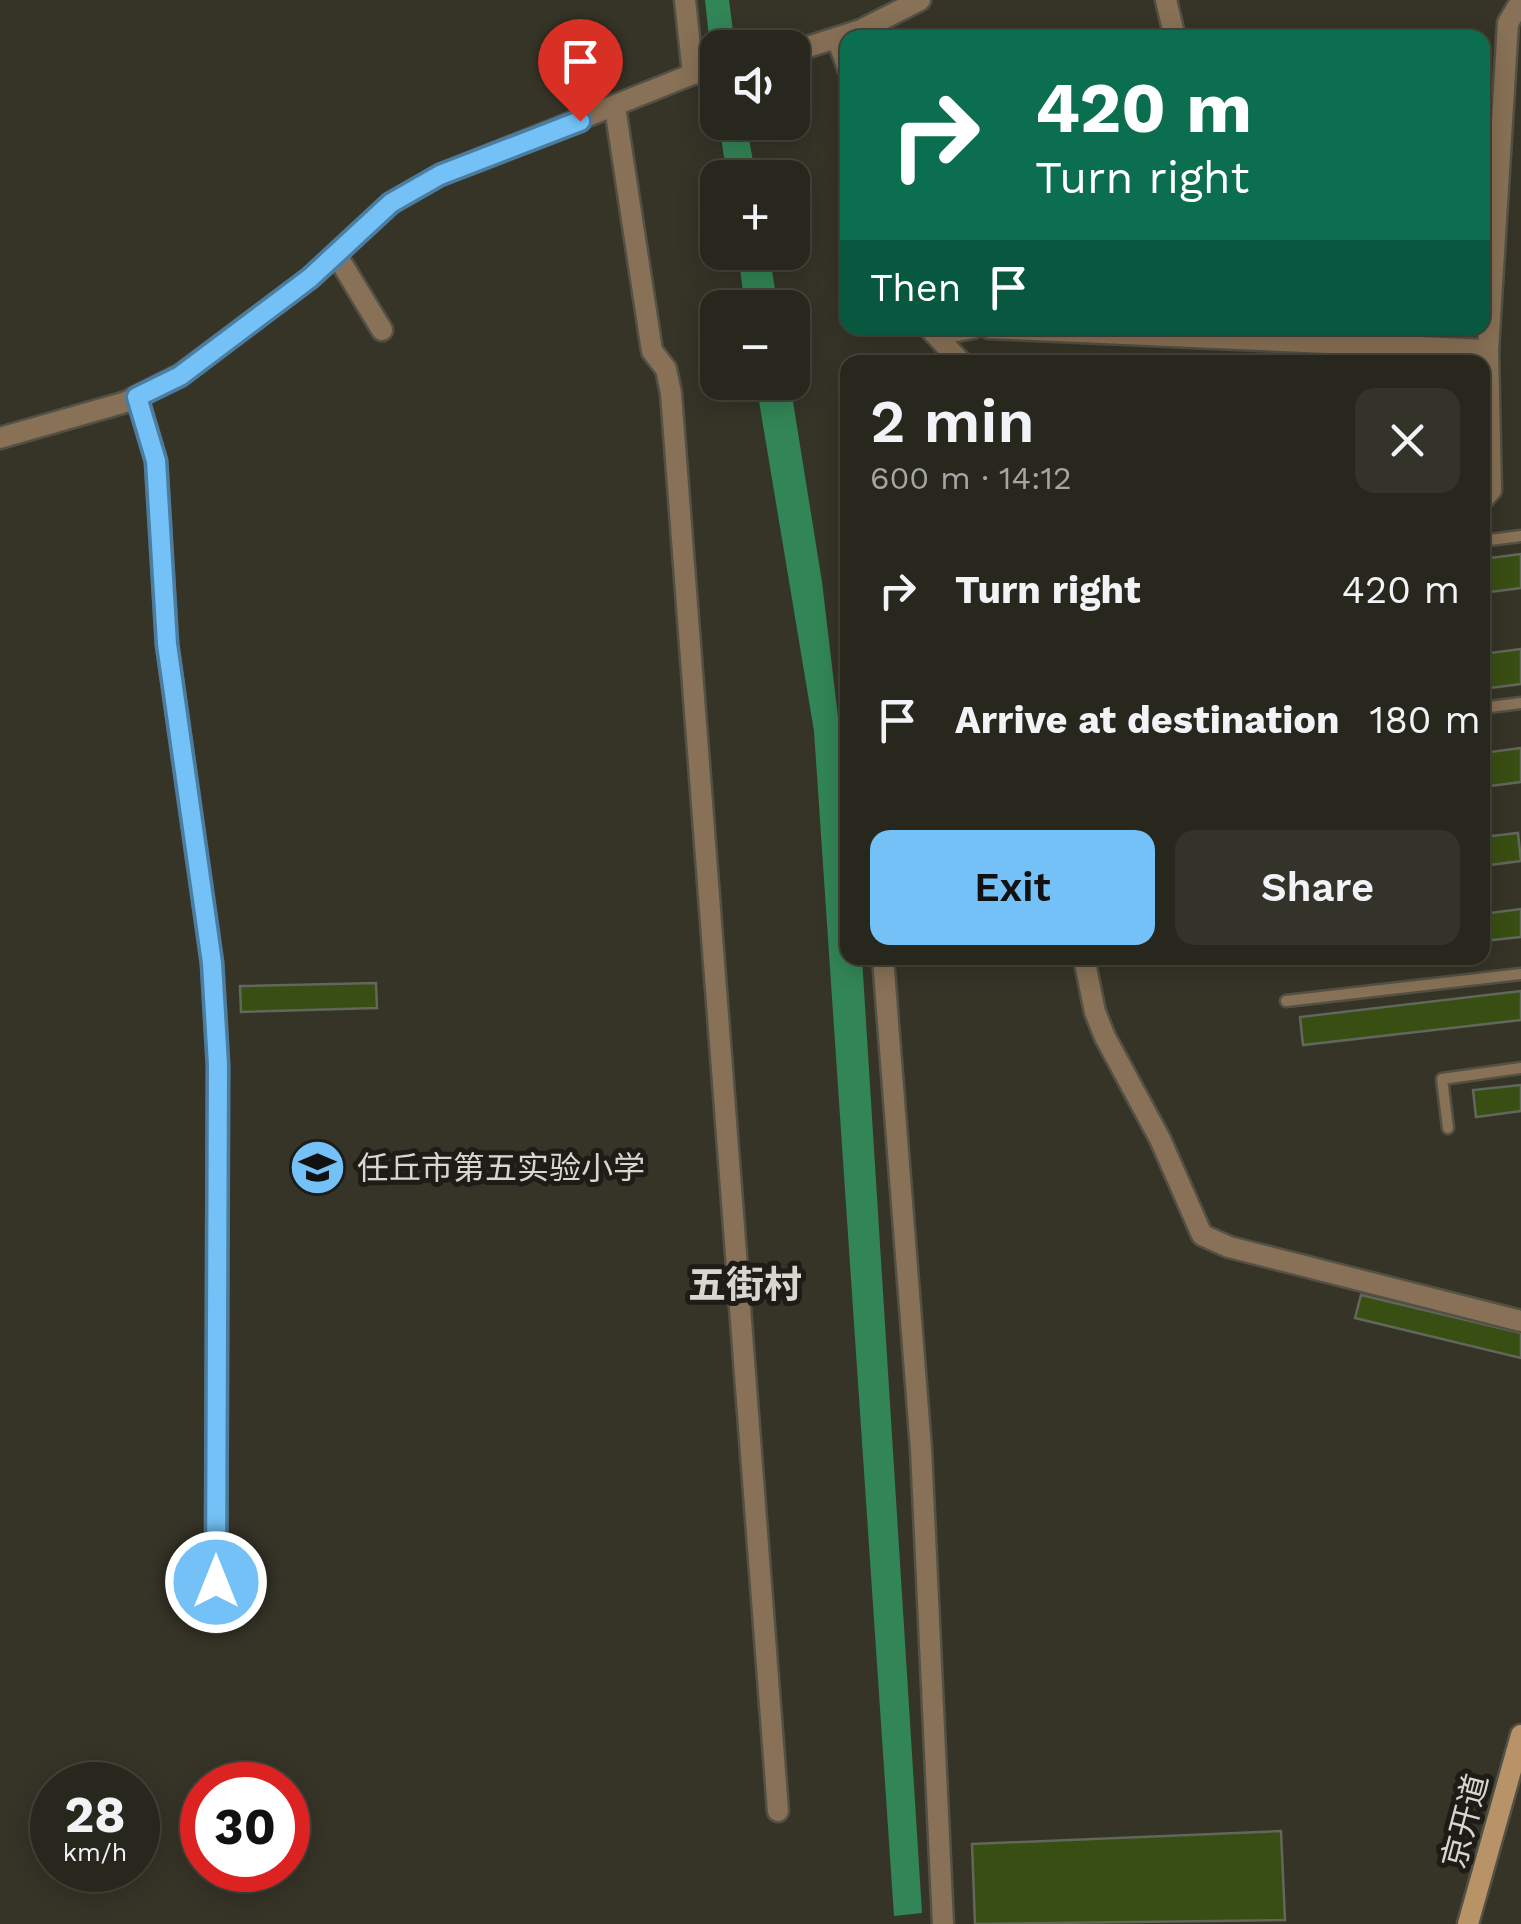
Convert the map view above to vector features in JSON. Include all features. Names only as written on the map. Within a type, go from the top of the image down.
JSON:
[{"type":"main road","name":"京开道","points":[[1468,1924],[1521,1735]]},
{"type":"street","points":[[685,0],[700,60]]},
{"type":"street","points":[[856,30],[920,0]]},
{"type":"street","points":[[1166,0],[1173,30]]},
{"type":"street","points":[[1490,317],[1508,23],[1521,1]]},
{"type":"street","points":[[810,47],[840,38]]},
{"type":"street","points":[[837,39],[840,47]]},
{"type":"street","points":[[0,438],[51,426],[137,397],[180,376],[336,254],[391,203],[440,175],[700,73]]},
{"type":"street","points":[[614,108],[652,351],[666,368],[670,393],[778,1811]]},
{"type":"street","points":[[336,254],[382,330]]},
{"type":"street","points":[[936,335],[954,355]]},
{"type":"street","points":[[1148,335],[1488,350]]},
{"type":"street","points":[[1488,355],[1489,335]]},
{"type":"street","points":[[137,397],[156,461],[167,644],[212,963],[218,1065],[216,1622]]},
{"type":"street","points":[[1490,443],[1490,491]]},
{"type":"street","points":[[885,965],[921,1448],[942,1924]]},
{"type":"street","points":[[1085,965],[1095,1012],[1105,1037],[1160,1139],[1202,1235],[1229,1247],[1521,1321]]},
{"type":"lane","points":[[1490,541],[1521,536]]},
{"type":"lane","points":[[1490,707],[1521,703]]},
{"type":"lane","points":[[1286,1002],[1521,974]]},
{"type":"lane","points":[[1448,1128],[1442,1078],[1521,1068]]},
{"type":"shaded area","points":[[705,0],[729,0],[733,30],[708,30]]},
{"type":"shaded area","points":[[722,140],[749,140],[753,160],[724,160]]},
{"type":"shaded area","points":[[740,270],[772,270],[775,290],[743,290]]},
{"type":"shaded area","points":[[759,400],[793,400],[822,582],[840,734],[840,965],[862,965],[922,1913],[894,1916],[814,731]]},
{"type":"building","points":[[1521,554],[1521,588],[1490,592],[1490,558]]},
{"type":"building","points":[[1521,649],[1521,684],[1490,688],[1490,653]]},
{"type":"building","points":[[1521,748],[1521,782],[1490,786],[1490,752]]},
{"type":"building","points":[[1518,833],[1521,861],[1490,865],[1490,836]]},
{"type":"building","points":[[1521,909],[1521,937],[1490,940],[1490,913]]},
{"type":"building","points":[[376,983],[377,1008],[241,1012],[240,986]]},
{"type":"building","points":[[1521,991],[1521,1020],[1303,1045],[1300,1017]]},
{"type":"building","points":[[1521,1085],[1521,1111],[1476,1117],[1473,1090]]},
{"type":"building","points":[[1361,1295],[1521,1333],[1521,1358],[1355,1318]]},
{"type":"building","points":[[1281,1831],[1285,1920],[975,1924],[972,1844]]},
{"type":"place","name":"任丘市第五实验小学","points":[[318,1168]]},
{"type":"district","name":"五街村","points":[[745,1285]]},
{"type":"route","points":[[216,1582],[218,1065],[212,963],[167,644],[156,461],[137,397],[180,376],[310,278],[391,203],[440,175],[580,121]]}]
